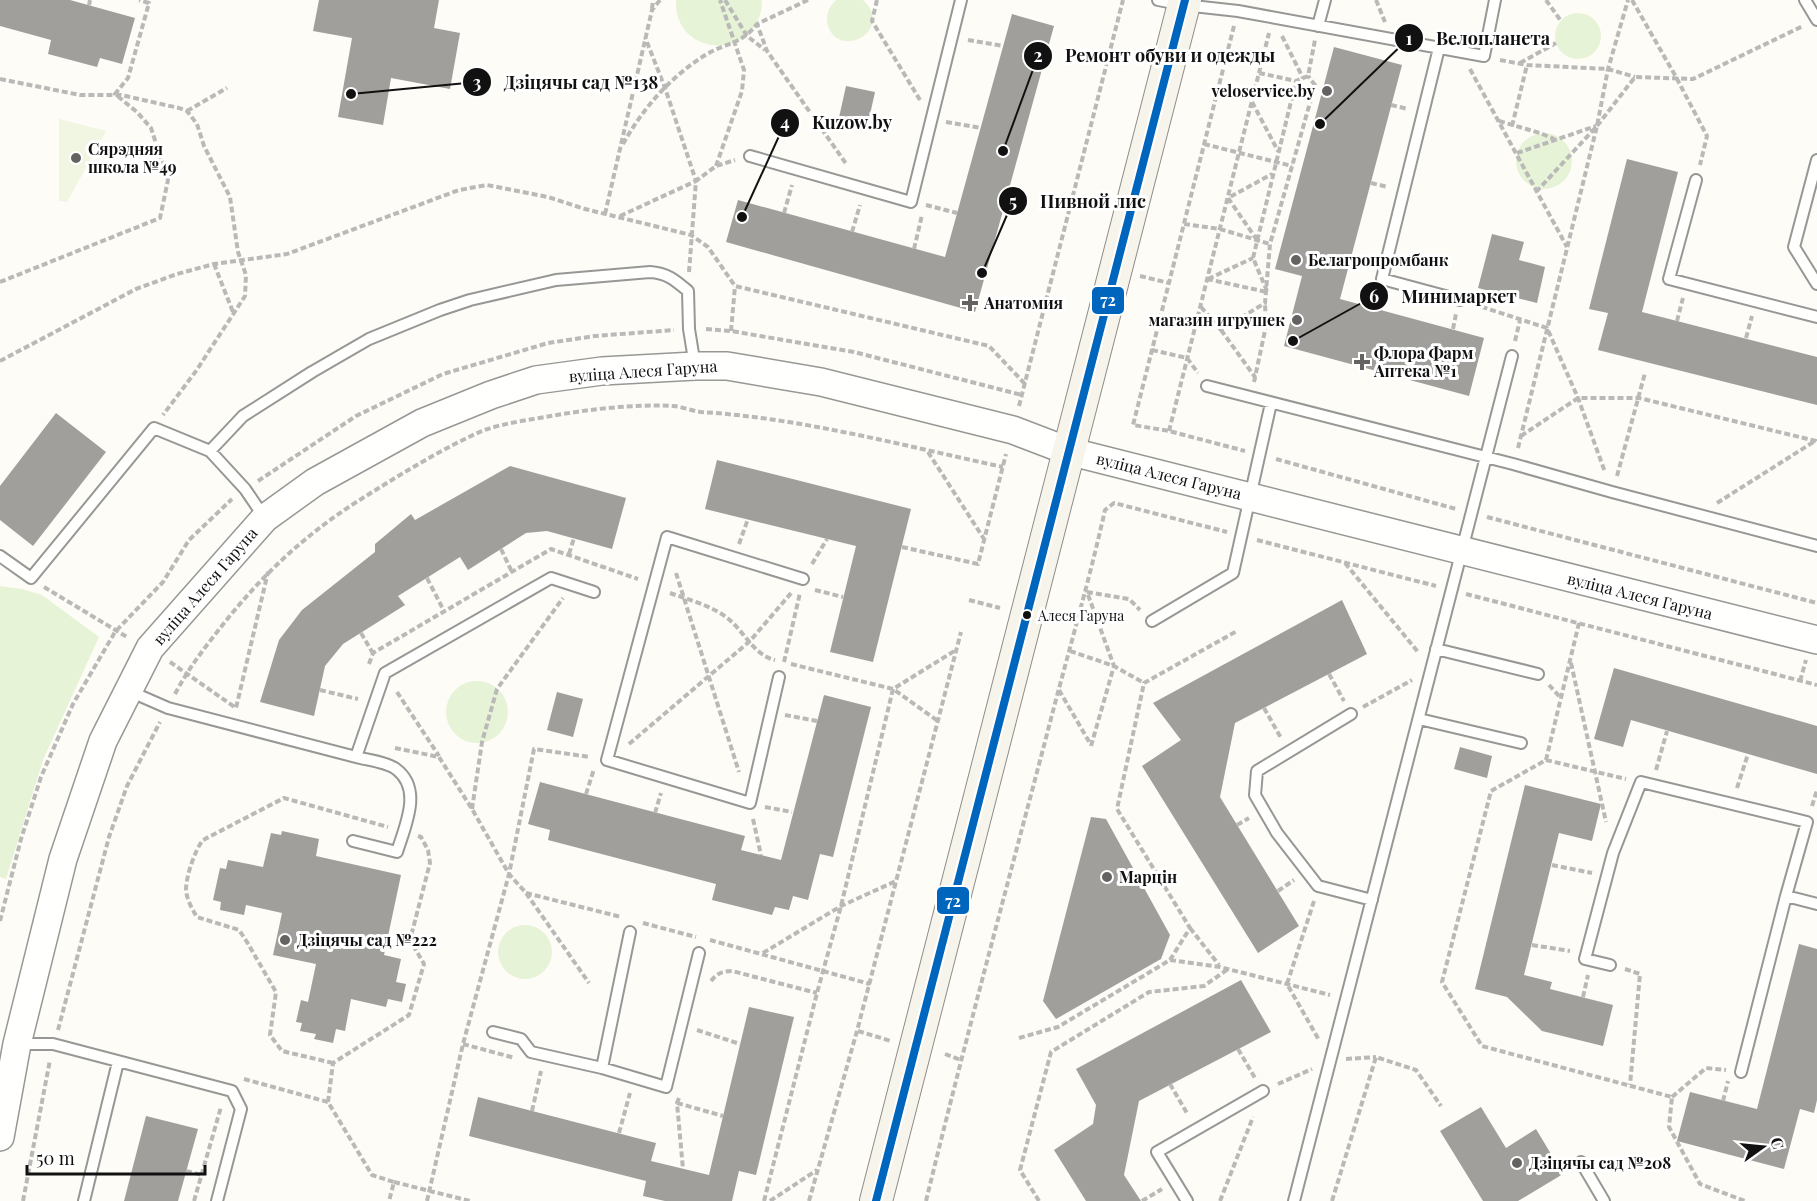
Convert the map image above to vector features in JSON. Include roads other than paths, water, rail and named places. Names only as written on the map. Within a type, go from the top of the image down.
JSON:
[{"type":"main road","points":[[876,1201],[1068,451],[1176,2]]},
{"type":"street","name":"вуліца Алеся Гаруна","points":[[0,1137],[17,1044],[63,858],[103,741],[150,648],[265,518],[315,482],[423,423],[491,395],[536,380],[602,371],[727,366],[821,381],[1013,430],[1068,451],[1462,550],[1811,650]]},
{"type":"lane","points":[[750,156],[911,202],[961,0]]},
{"type":"lane","points":[[1318,26],[1325,0]]},
{"type":"lane","points":[[1176,2],[1238,11],[1484,56],[1496,0]]},
{"type":"lane","points":[[1805,0],[1817,19]]},
{"type":"lane","points":[[1439,48],[1382,279],[1460,300]]},
{"type":"lane","points":[[1817,160],[1794,247],[1817,284]]},
{"type":"lane","points":[[1696,180],[1669,279],[1817,317]]},
{"type":"lane","points":[[210,451],[243,416],[369,339],[440,310],[556,280],[662,273],[672,277],[688,291],[689,328],[695,366]]},
{"type":"lane","points":[[1294,1201],[1512,356]]},
{"type":"lane","points":[[1207,386],[1513,464],[1817,546]]},
{"type":"lane","points":[[1152,621],[1233,573],[1270,403]]},
{"type":"lane","points":[[0,556],[31,578],[154,428],[210,451],[244,489],[265,518]]},
{"type":"lane","points":[[779,677],[750,803],[602,759],[667,537],[735,558],[802,583]]},
{"type":"lane","points":[[356,757],[385,673],[551,578],[594,592]]},
{"type":"lane","points":[[1437,649],[1538,674]]},
{"type":"lane","points":[[129,691],[168,708],[395,768],[407,781],[411,797],[397,852],[353,841]]},
{"type":"lane","points":[[1351,714],[1257,771],[1255,795],[1277,833],[1318,886],[1372,900]]},
{"type":"lane","points":[[1419,719],[1521,743]]},
{"type":"lane","points":[[1610,965],[1585,959],[1586,953],[1613,853],[1646,784],[1807,822],[1741,1072]]},
{"type":"lane","points":[[1786,896],[1817,904]]},
{"type":"lane","points":[[602,1068],[630,933]]},
{"type":"lane","points":[[493,1032],[521,1039],[531,1052],[602,1068],[666,1087],[699,954]]},
{"type":"lane","points":[[17,1044],[53,1044],[232,1091],[241,1109],[217,1201]]},
{"type":"lane","points":[[84,1201],[118,1062]]},
{"type":"lane","points":[[1187,1201],[1157,1152],[1263,1091]]},
{"type":"lane","points":[[1581,1162],[1604,1201]]},
{"type":"place","name":"veloservice.by","points":[[1327,91]]},
{"type":"place","name":"Дзіцячы сад №138","points":[[351,94]]},
{"type":"place","name":"Велопланета","points":[[1320,124]]},
{"type":"place","name":"Ремонт обуви и одежды","points":[[1003,151]]},
{"type":"place","name":"Сярэдняя школа №49","points":[[76,158]]},
{"type":"place","name":"Kuzow.by","points":[[742,217]]},
{"type":"place","name":"Белагропромбанк","points":[[1296,260]]},
{"type":"place","name":"Пивной лис","points":[[982,273]]},
{"type":"place","name":"Анатомия","points":[[970,303]]},
{"type":"place","name":"магазин игрушек","points":[[1297,320]]},
{"type":"place","name":"Минимаркет","points":[[1293,341]]},
{"type":"place","name":"Флора Фарм Аптека №1","points":[[1362,362]]},
{"type":"place","name":"Алеся Гаруна","points":[[1027,615]]},
{"type":"place","name":"Марцін","points":[[1107,877]]},
{"type":"place","name":"Дзіцячы сад №222","points":[[285,940]]},
{"type":"place","name":"Дзіцячы сад №208","points":[[1517,1163]]}]
